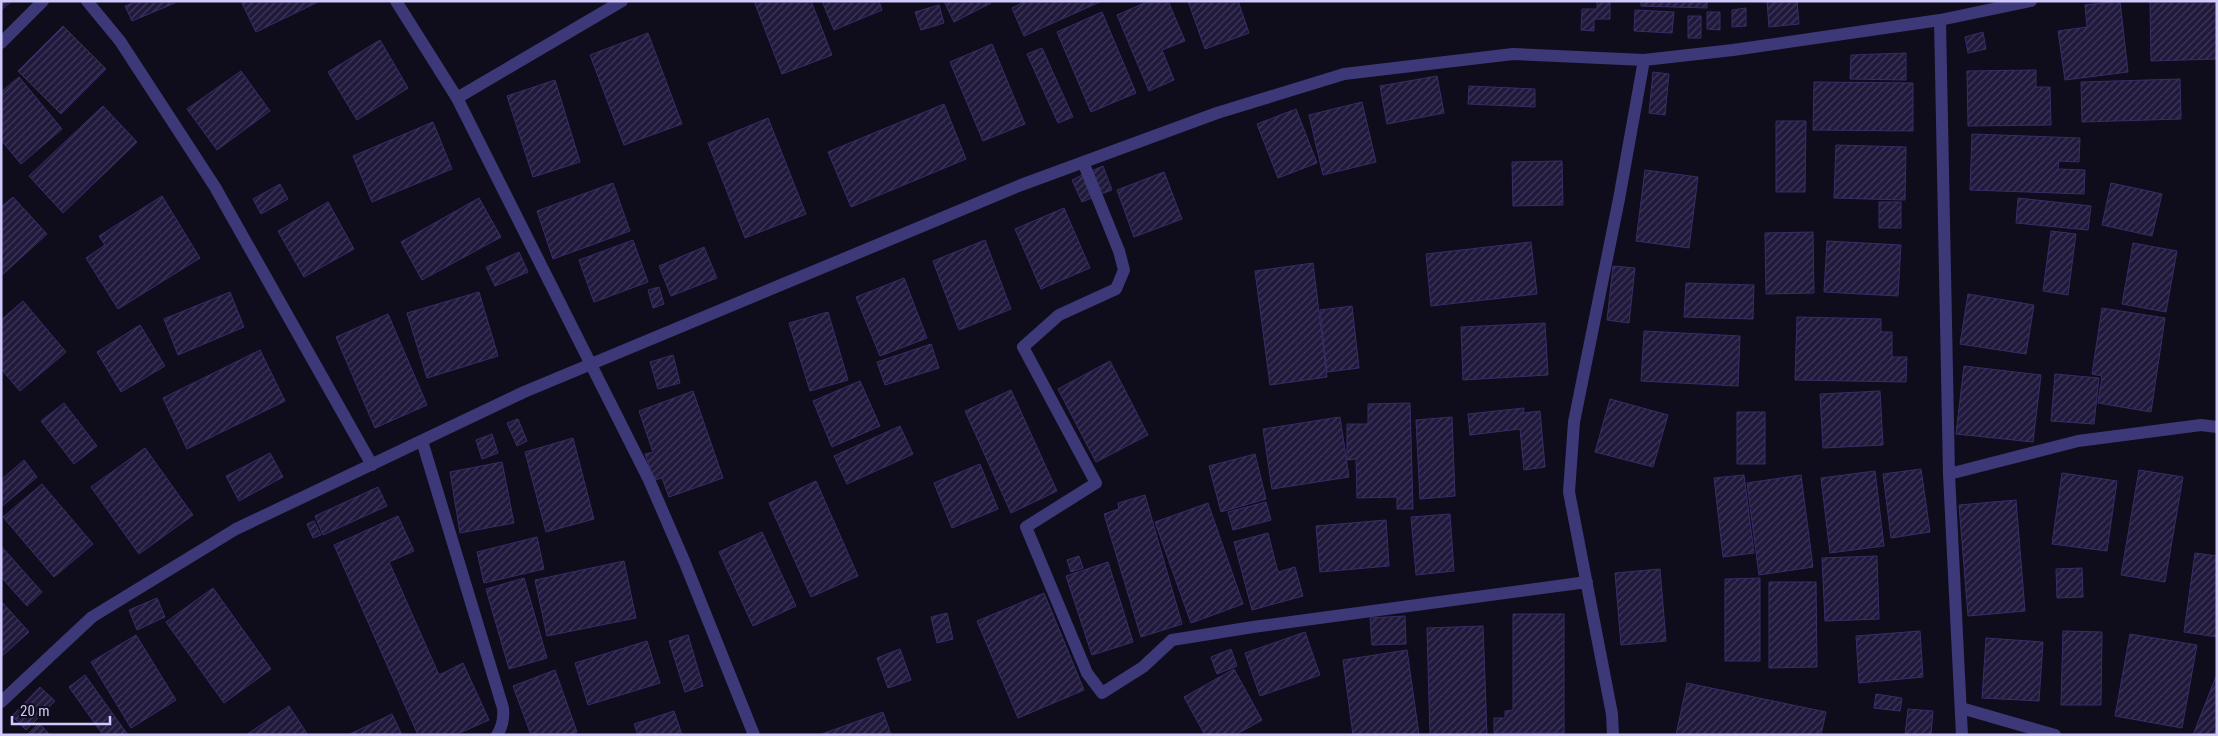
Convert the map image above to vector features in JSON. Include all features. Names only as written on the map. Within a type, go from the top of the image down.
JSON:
[{"type":"street","points":[[1,43],[43,1]]},
{"type":"street","points":[[87,1],[120,41],[215,187],[372,465]]},
{"type":"street","points":[[396,1],[457,98],[592,363],[675,538],[754,735]]},
{"type":"street","points":[[457,98],[622,1]]},
{"type":"street","points":[[1,702],[92,617],[236,529],[524,392],[592,363],[1021,185],[1217,113],[1344,74],[1513,54],[1644,60],[1733,50],[1940,20],[2031,1]]},
{"type":"street","points":[[1940,20],[1949,474],[1962,735]]},
{"type":"street","points":[[1613,735],[1612,714],[1569,492],[1574,422],[1619,199],[1644,60]]},
{"type":"street","points":[[1083,162],[1119,251],[1124,270],[1116,289],[1059,315],[1023,347],[1096,484],[1026,527],[1087,673],[1102,693],[1143,667],[1172,640],[1263,625],[1587,582]]},
{"type":"street","points":[[1949,474],[2078,441],[2201,425],[2217,427]]},
{"type":"street","points":[[422,441],[503,708],[504,716],[498,735]]},
{"type":"street","points":[[1961,708],[2056,735]]},
{"type":"building","points":[[1,1],[12,1],[1,10]]},
{"type":"building","points":[[138,1],[174,1],[175,3],[132,21],[125,6]]},
{"type":"building","points":[[241,1],[320,1],[256,32]]},
{"type":"building","points":[[754,1],[811,1],[832,55],[782,74]]},
{"type":"building","points":[[822,1],[879,1],[882,10],[834,30]]},
{"type":"building","points":[[944,1],[990,1],[991,3],[954,22]]},
{"type":"building","points":[[1026,1],[1102,1],[1024,36],[1012,8]]},
{"type":"building","points":[[1149,1],[1168,1],[1185,41],[1162,50],[1174,80],[1149,91],[1117,15]]},
{"type":"building","points":[[1188,1],[1238,1],[1249,33],[1205,49]]},
{"type":"building","points":[[1597,1],[1610,1],[1610,19],[1594,19],[1594,31],[1581,30],[1582,9],[1597,9]]},
{"type":"building","points":[[1641,1],[1707,1],[1707,8],[1641,6]]},
{"type":"building","points":[[1767,1],[1797,1],[1799,24],[1769,27]]},
{"type":"building","points":[[2120,1],[2128,72],[2065,80],[2058,31],[2087,27],[2085,5]]},
{"type":"building","points":[[2150,1],[2217,1],[2217,59],[2151,61]]},
{"type":"building","points":[[939,5],[944,23],[921,30],[915,12]]},
{"type":"building","points":[[1746,8],[1746,26],[1732,27],[1732,10]]},
{"type":"building","points":[[1635,10],[1674,12],[1672,33],[1634,31]]},
{"type":"building","points":[[1102,12],[1136,93],[1091,112],[1057,32]]},
{"type":"building","points":[[1707,12],[1720,12],[1720,30],[1707,29]]},
{"type":"building","points":[[1688,16],[1701,16],[1701,38],[1688,38]]},
{"type":"building","points":[[63,26],[106,69],[61,114],[18,71]]},
{"type":"building","points":[[1983,32],[1986,49],[1968,53],[1965,37]]},
{"type":"building","points":[[648,33],[682,124],[624,145],[590,55]]},
{"type":"building","points":[[380,40],[408,88],[357,120],[328,72]]},
{"type":"building","points":[[992,44],[1025,124],[983,141],[950,62]]},
{"type":"building","points":[[1042,48],[1073,117],[1058,123],[1027,54]]},
{"type":"building","points":[[1906,53],[1906,80],[1850,79],[1851,55]]},
{"type":"building","points":[[2036,70],[2036,87],[2050,87],[2051,125],[1968,126],[1967,71]]},
{"type":"building","points":[[241,71],[270,111],[217,150],[187,109]]},
{"type":"building","points":[[1653,72],[1669,74],[1665,115],[1649,113]]},
{"type":"building","points":[[1437,76],[1444,113],[1387,124],[1380,86]]},
{"type":"building","points":[[19,77],[62,129],[21,164],[1,140],[1,92]]},
{"type":"building","points":[[2180,79],[2181,119],[2082,122],[2081,82]]},
{"type":"building","points":[[555,80],[580,162],[533,177],[507,96]]},
{"type":"building","points":[[1814,82],[1913,83],[1913,131],[1813,130]]},
{"type":"building","points":[[1469,86],[1535,89],[1535,107],[1468,104]]},
{"type":"building","points":[[1362,102],[1376,162],[1323,175],[1309,115]]},
{"type":"building","points":[[944,104],[966,159],[851,207],[828,152]]},
{"type":"building","points":[[103,106],[137,142],[63,213],[29,176]]},
{"type":"building","points":[[1296,109],[1317,163],[1278,178],[1257,124]]},
{"type":"building","points":[[768,118],[806,214],[745,238],[708,143]]},
{"type":"building","points":[[1776,121],[1806,121],[1805,192],[1776,192]]},
{"type":"building","points":[[433,122],[452,169],[372,202],[353,156]]},
{"type":"building","points":[[1972,134],[2080,138],[2079,162],[2059,161],[2058,169],[2085,170],[2084,194],[1970,190]]},
{"type":"building","points":[[1836,145],[1906,147],[1905,200],[1834,198]]},
{"type":"building","points":[[1562,161],[1563,205],[1513,206],[1512,162]]},
{"type":"building","points":[[1103,166],[1112,190],[1098,195],[1089,172]]},
{"type":"building","points":[[1645,170],[1698,177],[1689,248],[1636,241]]},
{"type":"building","points":[[1164,172],[1182,219],[1134,237],[1117,190]]},
{"type":"building","points":[[1084,174],[1094,197],[1082,202],[1072,180]]},
{"type":"building","points":[[613,183],[630,231],[553,259],[537,211]]},
{"type":"building","points":[[2111,183],[2162,194],[2152,236],[2102,225]]},
{"type":"building","points":[[280,184],[288,199],[261,214],[253,199]]},
{"type":"building","points":[[162,196],[200,258],[118,309],[86,258],[105,245],[99,236]]},
{"type":"building","points":[[13,197],[47,234],[1,276],[1,207]]},
{"type":"building","points":[[479,198],[501,237],[422,280],[401,242]]},
{"type":"building","points":[[2018,198],[2091,206],[2088,230],[2016,223]]},
{"type":"building","points":[[328,202],[354,249],[304,277],[278,231]]},
{"type":"building","points":[[1879,202],[1901,202],[1901,228],[1879,228]]},
{"type":"building","points":[[1064,208],[1090,268],[1041,289],[1015,229]]},
{"type":"building","points":[[2051,231],[2076,234],[2068,295],[2043,291]]},
{"type":"building","points":[[1813,232],[1814,293],[1766,294],[1765,233]]},
{"type":"building","points":[[633,240],[648,282],[594,302],[579,260]]},
{"type":"building","points":[[985,240],[1011,309],[959,330],[933,261]]},
{"type":"building","points":[[1827,241],[1901,245],[1898,296],[1824,292]]},
{"type":"building","points":[[1531,242],[1537,294],[1431,306],[1426,254]]},
{"type":"building","points":[[2133,243],[2177,251],[2166,312],[2122,304]]},
{"type":"building","points":[[704,247],[717,278],[671,296],[659,266]]},
{"type":"building","points":[[519,252],[528,272],[495,286],[486,267]]},
{"type":"building","points":[[1313,263],[1327,377],[1270,385],[1255,271]]},
{"type":"building","points":[[1613,266],[1635,268],[1629,323],[1607,320]]},
{"type":"building","points":[[904,278],[927,338],[880,356],[856,297]]},
{"type":"building","points":[[1686,283],[1754,285],[1753,319],[1684,317]]},
{"type":"building","points":[[659,287],[664,304],[653,308],[648,290]]},
{"type":"building","points":[[230,292],[244,327],[178,355],[164,319]]},
{"type":"building","points":[[479,292],[498,356],[427,378],[407,313]]},
{"type":"building","points":[[1968,294],[2034,305],[2026,354],[1960,344]]},
{"type":"building","points":[[23,301],[66,352],[20,391],[1,369],[1,320]]},
{"type":"building","points":[[1352,306],[1359,368],[1327,372],[1320,310]]},
{"type":"building","points":[[2102,308],[2165,318],[2151,412],[2098,403],[2102,376],[2092,374]]},
{"type":"building","points":[[828,312],[848,380],[810,391],[789,323]]},
{"type":"building","points":[[388,314],[427,405],[375,428],[336,337]]},
{"type":"building","points":[[1797,317],[1881,319],[1881,332],[1892,332],[1892,357],[1907,357],[1906,382],[1795,380]]},
{"type":"building","points":[[1545,323],[1548,375],[1463,380],[1461,327]]},
{"type":"building","points":[[140,325],[165,366],[121,392],[97,352]]},
{"type":"building","points":[[1644,331],[1740,336],[1738,386],[1641,381]]},
{"type":"building","points":[[931,344],[939,368],[885,385],[877,362]]},
{"type":"building","points":[[260,350],[285,401],[187,449],[163,398]]},
{"type":"building","points":[[673,355],[680,383],[658,389],[650,362]]},
{"type":"building","points":[[1110,361],[1148,435],[1096,462],[1058,389]]},
{"type":"building","points":[[1964,366],[2041,375],[2033,442],[1956,434]]},
{"type":"building","points":[[2055,374],[2099,378],[2094,424],[2051,421]]},
{"type":"building","points":[[860,381],[880,426],[832,447],[813,401]]},
{"type":"building","points":[[1011,390],[1057,491],[1011,513],[965,411]]},
{"type":"building","points":[[693,391],[723,478],[669,497],[662,478],[654,480],[645,454],[653,452],[639,411]]},
{"type":"building","points":[[1880,391],[1883,445],[1823,448],[1820,394]]},
{"type":"building","points":[[1610,399],[1668,415],[1653,467],[1595,452]]},
{"type":"building","points":[[64,403],[97,446],[74,464],[41,421]]},
{"type":"building","points":[[1410,403],[1413,509],[1397,509],[1397,497],[1357,498],[1356,459],[1347,460],[1347,424],[1368,424],[1368,404]]},
{"type":"building","points":[[1524,408],[1523,413],[1540,411],[1545,467],[1524,470],[1520,429],[1470,435],[1468,414]]},
{"type":"building","points":[[1737,412],[1765,412],[1765,464],[1737,464]]},
{"type":"building","points":[[1340,417],[1349,477],[1272,489],[1263,429]]},
{"type":"building","points":[[1452,417],[1455,496],[1420,499],[1416,420]]},
{"type":"building","points":[[518,419],[527,441],[517,446],[507,423]]},
{"type":"building","points":[[900,426],[913,454],[847,484],[834,456]]},
{"type":"building","points":[[492,434],[498,453],[482,459],[476,440]]},
{"type":"building","points":[[573,438],[594,519],[546,532],[525,452]]},
{"type":"building","points":[[145,448],[193,515],[139,554],[91,487]]},
{"type":"building","points":[[270,453],[283,477],[239,501],[226,476]]},
{"type":"building","points":[[1255,454],[1266,499],[1221,512],[1209,466]]},
{"type":"building","points":[[24,460],[37,477],[1,507],[1,480]]},
{"type":"building","points":[[502,462],[514,523],[460,533],[450,472]]},
{"type":"building","points":[[980,464],[998,509],[952,528],[934,483]]},
{"type":"building","points":[[1921,469],[1930,532],[1891,538],[1883,474]]},
{"type":"building","points":[[2139,470],[2183,477],[2165,582],[2121,575]]},
{"type":"building","points":[[1875,471],[1884,546],[1830,553],[1821,478]]},
{"type":"building","points":[[2062,473],[2117,481],[2107,551],[2052,544]]},
{"type":"building","points":[[1744,475],[1754,553],[1723,557],[1714,478]]},
{"type":"building","points":[[1801,475],[1813,567],[1759,575],[1747,483]]},
{"type":"building","points":[[816,481],[858,576],[811,597],[769,503]]},
{"type":"building","points":[[42,484],[93,544],[54,577],[3,517]]},
{"type":"building","points":[[378,487],[387,506],[323,535],[315,516]]},
{"type":"building","points":[[1145,495],[1182,624],[1141,637],[1104,514],[1119,509],[1118,503]]},
{"type":"building","points":[[2016,500],[2025,611],[1968,616],[1959,505]]},
{"type":"building","points":[[1266,502],[1271,520],[1233,530],[1228,512]]},
{"type":"building","points":[[1208,503],[1243,604],[1191,623],[1155,522]]},
{"type":"building","points":[[1450,514],[1454,571],[1416,575],[1411,517]]},
{"type":"building","points":[[398,516],[414,551],[389,562],[439,675],[463,663],[489,720],[455,735],[418,735],[334,545]]},
{"type":"building","points":[[1386,520],[1389,566],[1320,572],[1316,526]]},
{"type":"building","points":[[314,521],[321,535],[313,538],[307,524]]},
{"type":"building","points":[[762,532],[796,606],[753,626],[719,552]]},
{"type":"building","points":[[1268,533],[1278,572],[1295,567],[1303,596],[1252,610],[1234,542]]},
{"type":"building","points":[[537,537],[544,569],[484,583],[477,552]]},
{"type":"building","points":[[1,546],[42,592],[27,606],[1,577]]},
{"type":"building","points":[[2195,553],[2217,556],[2217,637],[2184,632]]},
{"type":"building","points":[[1079,556],[1083,568],[1071,572],[1067,560]]},
{"type":"building","points":[[1877,556],[1879,619],[1825,621],[1822,558]]},
{"type":"building","points":[[624,561],[636,618],[547,636],[535,580]]},
{"type":"building","points":[[1108,562],[1133,642],[1092,655],[1066,576]]},
{"type":"building","points":[[2082,568],[2083,597],[2057,598],[2056,569]]},
{"type":"building","points":[[1660,569],[1666,641],[1621,645],[1615,573]]},
{"type":"building","points":[[524,578],[547,658],[509,669],[486,589]]},
{"type":"building","points":[[1760,578],[1760,661],[1725,661],[1725,579]]},
{"type":"building","points":[[1769,582],[1816,582],[1817,667],[1769,668]]},
{"type":"building","points":[[213,588],[271,669],[224,703],[166,622]]},
{"type":"building","points":[[1044,593],[1084,690],[1018,718],[977,621]]},
{"type":"building","points":[[157,598],[165,617],[137,630],[129,610]]},
{"type":"building","points":[[1,601],[29,632],[1,657]]},
{"type":"building","points":[[947,613],[953,639],[937,643],[931,617]]},
{"type":"building","points":[[1513,614],[1564,614],[1564,733],[1494,733],[1494,718],[1505,718],[1505,711],[1513,710]]},
{"type":"building","points":[[1405,616],[1406,644],[1372,645],[1370,618]]},
{"type":"building","points":[[1483,626],[1487,735],[1430,735],[1427,628]]},
{"type":"building","points":[[1920,631],[1923,677],[1859,683],[1856,636]]},
{"type":"building","points":[[2063,631],[2102,632],[2101,705],[2061,705]]},
{"type":"building","points":[[1305,632],[1320,675],[1260,696],[1245,653]]},
{"type":"building","points":[[2130,634],[2197,645],[2182,728],[2115,716]]},
{"type":"building","points":[[136,635],[176,700],[131,728],[91,662]]},
{"type":"building","points":[[688,635],[703,686],[685,692],[669,641]]},
{"type":"building","points":[[1986,638],[2043,642],[2039,701],[1982,698]]},
{"type":"building","points":[[647,641],[660,683],[588,705],[575,663]]},
{"type":"building","points":[[900,649],[911,680],[888,688],[877,658]]},
{"type":"building","points":[[1231,649],[1237,666],[1217,674],[1211,657]]},
{"type":"building","points":[[1407,650],[1419,735],[1353,735],[1343,660]]},
{"type":"building","points":[[1234,669],[1262,720],[1235,735],[1205,735],[1184,697]]},
{"type":"building","points":[[555,670],[577,732],[568,735],[531,735],[513,686]]},
{"type":"building","points":[[2217,674],[2217,735],[2193,735]]},
{"type":"building","points":[[85,675],[128,735],[103,735],[69,687]]},
{"type":"building","points":[[1687,683],[1826,712],[1821,735],[1676,735]]},
{"type":"building","points":[[40,687],[55,701],[26,730],[12,716]]},
{"type":"building","points":[[1876,694],[1902,698],[1900,711],[1874,708]]},
{"type":"building","points":[[289,706],[308,735],[246,735]]},
{"type":"building","points":[[1908,709],[1933,711],[1931,735],[1905,735]]},
{"type":"building","points":[[674,711],[682,735],[638,735],[634,724]]},
{"type":"building","points":[[883,712],[891,735],[819,735]]},
{"type":"building","points":[[392,714],[402,735],[348,735]]},
{"type":"building","points":[[39,723],[50,735],[27,735]]}]
